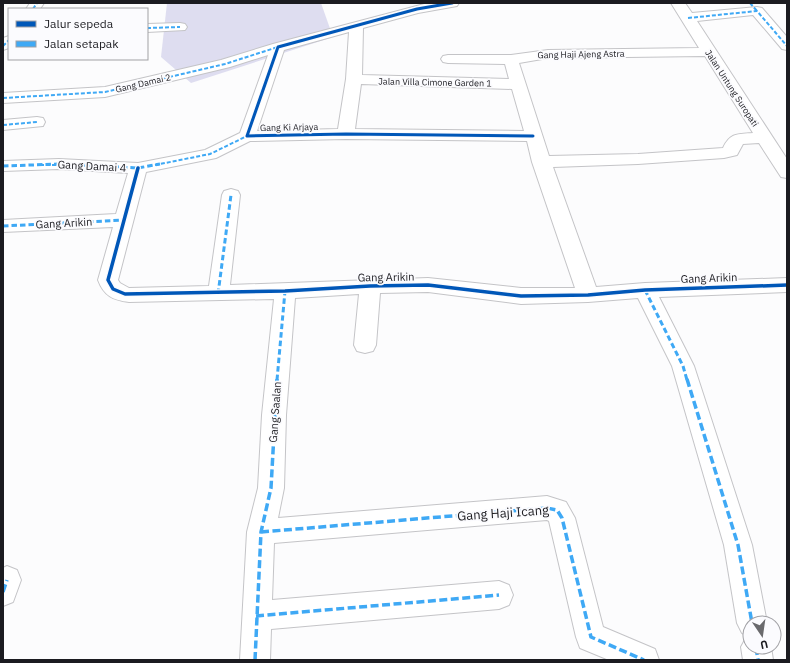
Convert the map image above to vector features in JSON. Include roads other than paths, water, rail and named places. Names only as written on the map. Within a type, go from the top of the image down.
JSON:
[{"type":"street","points":[[278,46],[356,27],[417,9],[452,3]]},
{"type":"street","name":"Jalan Untung Suropati","points":[[678,3],[787,173]]},
{"type":"street","points":[[688,18],[753,7],[787,46]]},
{"type":"street","points":[[148,28],[180,27]]},
{"type":"street","points":[[346,134],[354,79],[356,27]]},
{"type":"street","name":"Gang Damai 2","points":[[3,98],[105,92],[225,64],[278,46]]},
{"type":"street","name":"Gang Ki Arjaya","points":[[278,46],[247,136],[346,134],[533,136]]},
{"type":"street","name":"Gang Haji Ajeng Astra","points":[[448,59],[511,60],[543,54],[708,52]]},
{"type":"street","points":[[511,60],[533,136],[588,295]]},
{"type":"street","name":"Jalan Villa Cimone Garden 1","points":[[354,79],[517,84]]},
{"type":"street","points":[[3,125],[37,122]]},
{"type":"street","name":"Gang Damai 4","points":[[3,166],[59,164],[138,168],[210,154],[247,136]]},
{"type":"street","points":[[542,162],[638,159],[724,153],[731,151],[734,142],[739,139],[765,138]]},
{"type":"street","name":"Gang Arikin","points":[[138,168],[108,280],[110,288],[116,293],[129,295],[218,294],[370,286],[428,285],[521,296],[588,295],[645,290],[787,285]]},
{"type":"street","points":[[218,294],[231,195]]},
{"type":"street","name":"Gang Arikin","points":[[3,226],[125,220]]},
{"type":"street","points":[[365,345],[370,286]]},
{"type":"street","points":[[645,290],[683,366],[738,545],[751,615]]},
{"type":"street","name":"Gang Saalan","points":[[255,660],[261,532],[270,488],[274,415],[285,291]]},
{"type":"street","name":"Gang Haji Icang","points":[[261,532],[547,508],[557,510],[562,518],[591,637],[644,660]]},
{"type":"street","points":[[256,616],[499,595]]}]
